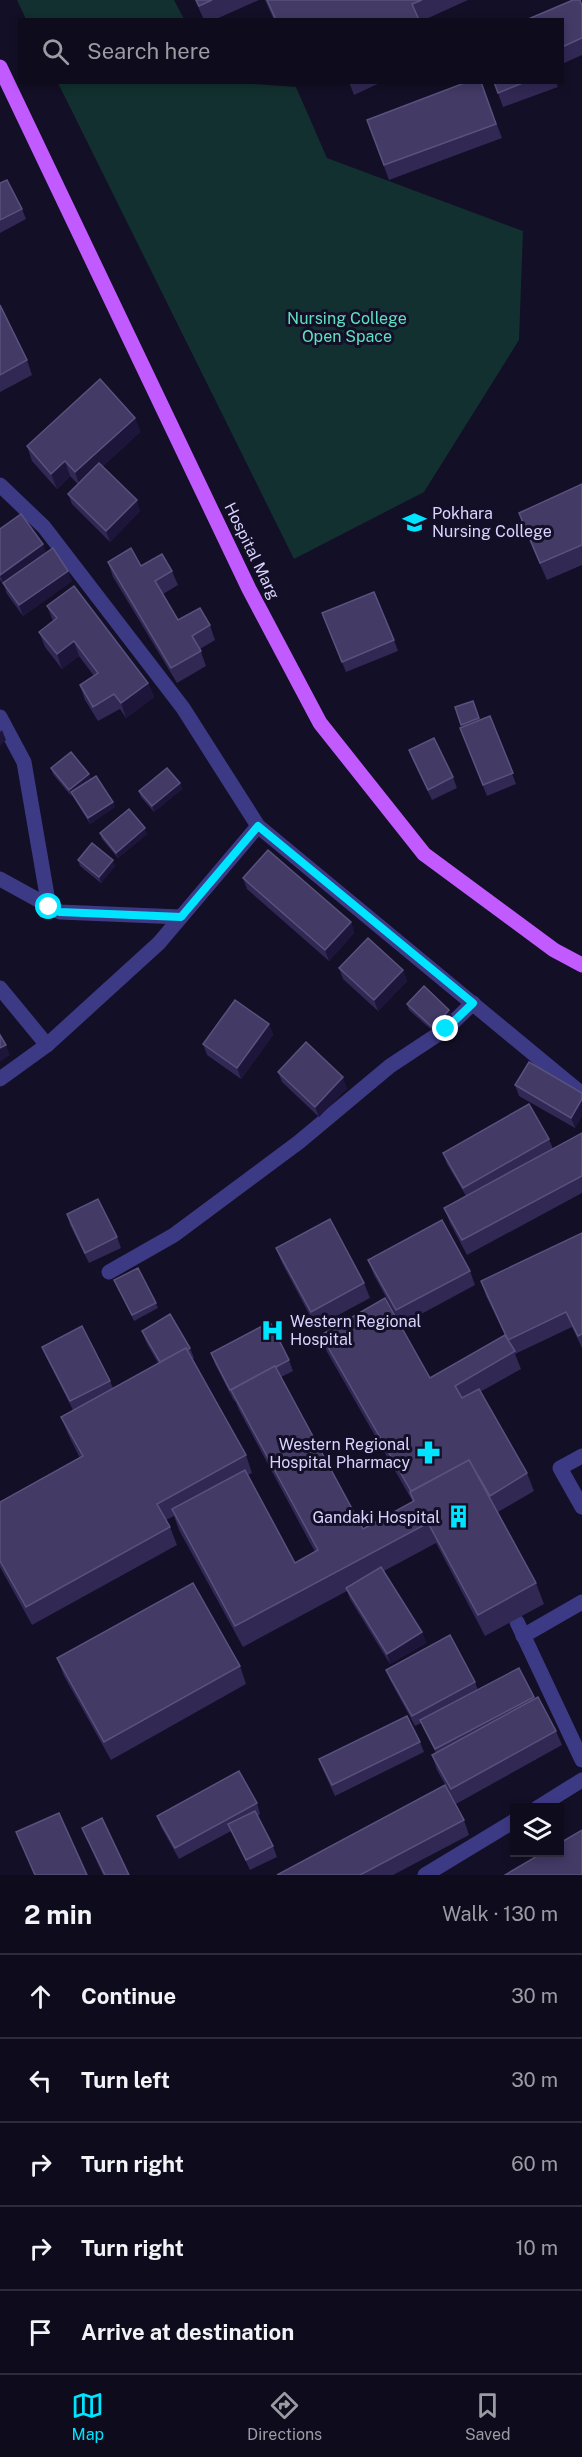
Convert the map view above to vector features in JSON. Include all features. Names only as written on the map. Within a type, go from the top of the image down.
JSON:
[{"type":"main road","name":"Hospital Marg","points":[[0,67],[249,589],[320,723],[424,855],[554,950],[582,965]]},
{"type":"street","points":[[0,485],[44,527],[176,698],[258,826],[582,1094]]},
{"type":"street","points":[[0,717],[24,762],[49,907]]},
{"type":"street","points":[[0,1079],[47,1045],[159,943],[258,826]]},
{"type":"street","points":[[0,879],[60,912],[181,917]]},
{"type":"street","points":[[0,988],[47,1045]]},
{"type":"street","points":[[109,1272],[174,1235],[280,1156],[390,1066],[446,1029],[473,1003]]},
{"type":"street","points":[[582,1456],[560,1468],[582,1507]]},
{"type":"street","points":[[582,1602],[520,1629],[582,1760]]},
{"type":"street","points":[[545,1803],[582,1780]]},
{"type":"street","points":[[425,1875],[510,1823]]},
{"type":"green space","points":[[17,0],[174,0],[183,18],[26,18]]},
{"type":"green space","name":"Nursing College Open Space","points":[[58,84],[253,84],[296,87],[327,158],[523,231],[519,340],[424,492],[294,559]]},
{"type":"building","points":[[196,0],[212,0],[199,6]]},
{"type":"building","points":[[267,0],[422,0],[412,4],[418,18],[275,18]]},
{"type":"building","points":[[573,0],[580,0],[582,38],[564,46],[564,18],[531,18]]},
{"type":"building","points":[[462,84],[482,84],[496,124],[384,165],[367,120]]},
{"type":"building","points":[[495,84],[520,84],[498,93]]},
{"type":"building","points":[[7,180],[22,209],[0,220],[0,183]]},
{"type":"building","points":[[0,305],[27,360],[0,375]]},
{"type":"building","points":[[100,379],[135,418],[75,472],[65,461],[51,474],[27,446]]},
{"type":"building","points":[[99,463],[137,500],[106,531],[68,494]]},
{"type":"building","points":[[582,484],[582,545],[540,563],[519,513]]},
{"type":"building","points":[[21,514],[43,544],[0,575],[0,529]]},
{"type":"building","points":[[53,548],[68,571],[19,605],[3,583]]},
{"type":"building","points":[[131,548],[141,566],[162,554],[172,571],[155,581],[178,620],[200,608],[210,625],[192,636],[201,651],[171,668],[108,562]]},
{"type":"building","points":[[74,586],[148,683],[121,703],[114,694],[93,707],[80,685],[98,673],[74,641],[57,654],[39,632],[57,618],[47,606]]},
{"type":"building","points":[[374,592],[394,640],[342,662],[322,613]]},
{"type":"building","points":[[473,701],[479,718],[461,725],[455,707]]},
{"type":"building","points":[[490,716],[513,773],[483,785],[460,728]]},
{"type":"building","points":[[434,738],[453,777],[428,790],[409,750]]},
{"type":"building","points":[[71,752],[89,774],[69,790],[51,768]]},
{"type":"building","points":[[167,768],[180,783],[152,806],[139,791]]},
{"type":"building","points":[[96,776],[113,802],[88,818],[71,792]]},
{"type":"building","points":[[129,809],[145,828],[116,853],[100,833]]},
{"type":"building","points":[[92,843],[113,860],[99,877],[78,860]]},
{"type":"building","points":[[268,850],[351,922],[325,950],[243,878]]},
{"type":"building","points":[[368,938],[403,970],[374,1000],[339,968]]},
{"type":"building","points":[[424,986],[449,1010],[433,1028],[407,1004]]},
{"type":"building","points":[[235,1000],[269,1024],[237,1068],[203,1044]]},
{"type":"building","points":[[0,1035],[6,1045],[0,1048]]},
{"type":"building","points":[[306,1042],[343,1077],[315,1107],[278,1072]]},
{"type":"building","points":[[529,1062],[582,1093],[582,1099],[571,1118],[515,1085]]},
{"type":"building","points":[[529,1104],[549,1139],[463,1188],[443,1153]]},
{"type":"building","points":[[582,1133],[582,1176],[462,1240],[444,1208]]},
{"type":"building","points":[[98,1199],[117,1237],[85,1253],[67,1214]]},
{"type":"building","points":[[330,1219],[364,1283],[311,1312],[276,1248]]},
{"type":"building","points":[[442,1220],[470,1271],[396,1310],[368,1260]]},
{"type":"building","points":[[582,1233],[582,1334],[578,1336],[566,1312],[508,1340],[481,1281]]},
{"type":"building","points":[[138,1268],[156,1303],[132,1315],[114,1280]]},
{"type":"building","points":[[385,1298],[430,1378],[505,1335],[515,1351],[455,1386],[462,1398],[479,1389],[527,1473],[490,1496],[469,1460],[411,1491],[321,1335]]},
{"type":"building","points":[[170,1314],[190,1348],[160,1362],[142,1331]]},
{"type":"building","points":[[270,1322],[289,1360],[230,1390],[211,1353]]},
{"type":"building","points":[[82,1326],[110,1381],[70,1401],[42,1347]]},
{"type":"building","points":[[186,1348],[246,1455],[157,1504],[170,1527],[26,1607],[0,1561],[0,1502],[83,1456],[61,1417]]},
{"type":"building","name":"Gandaki Hospital","points":[[275,1366],[363,1529],[414,1501],[410,1492],[469,1460],[536,1583],[478,1615],[428,1523],[235,1626],[172,1509],[245,1470],[295,1563],[318,1550],[231,1390]]},
{"type":"building","points":[[381,1567],[422,1632],[387,1654],[346,1588]]},
{"type":"building","points":[[193,1583],[240,1666],[104,1742],[57,1658]]},
{"type":"building","points":[[450,1635],[475,1682],[412,1716],[386,1670]]},
{"type":"building","points":[[519,1668],[534,1697],[435,1749],[420,1720]]},
{"type":"building","points":[[538,1697],[556,1731],[451,1789],[432,1755]]},
{"type":"building","points":[[407,1716],[420,1742],[332,1785],[319,1759]]},
{"type":"building","points":[[239,1771],[257,1803],[175,1848],[157,1816]]},
{"type":"building","points":[[445,1785],[464,1820],[360,1875],[277,1875]]},
{"type":"building","points":[[255,1811],[273,1846],[246,1860],[228,1824]]},
{"type":"building","points":[[59,1813],[87,1875],[35,1875],[16,1832]]},
{"type":"building","points":[[102,1818],[129,1875],[105,1875],[82,1828]]},
{"type":"building","points":[[582,1830],[582,1875],[505,1875],[536,1857],[564,1857],[564,1841]]},
{"type":"place","name":"Pokhara Nursing College","points":[[414,522]]},
{"type":"place","name":"Western Regional Hospital","points":[[272,1330]]},
{"type":"place","name":"Western Regional Hospital Pharmacy","points":[[428,1453]]},
{"type":"place","name":"Gandaki Hospital","points":[[458,1517]]},
{"type":"route","points":[[49,907],[60,912],[181,917],[258,826],[473,1003],[446,1029]]}]
